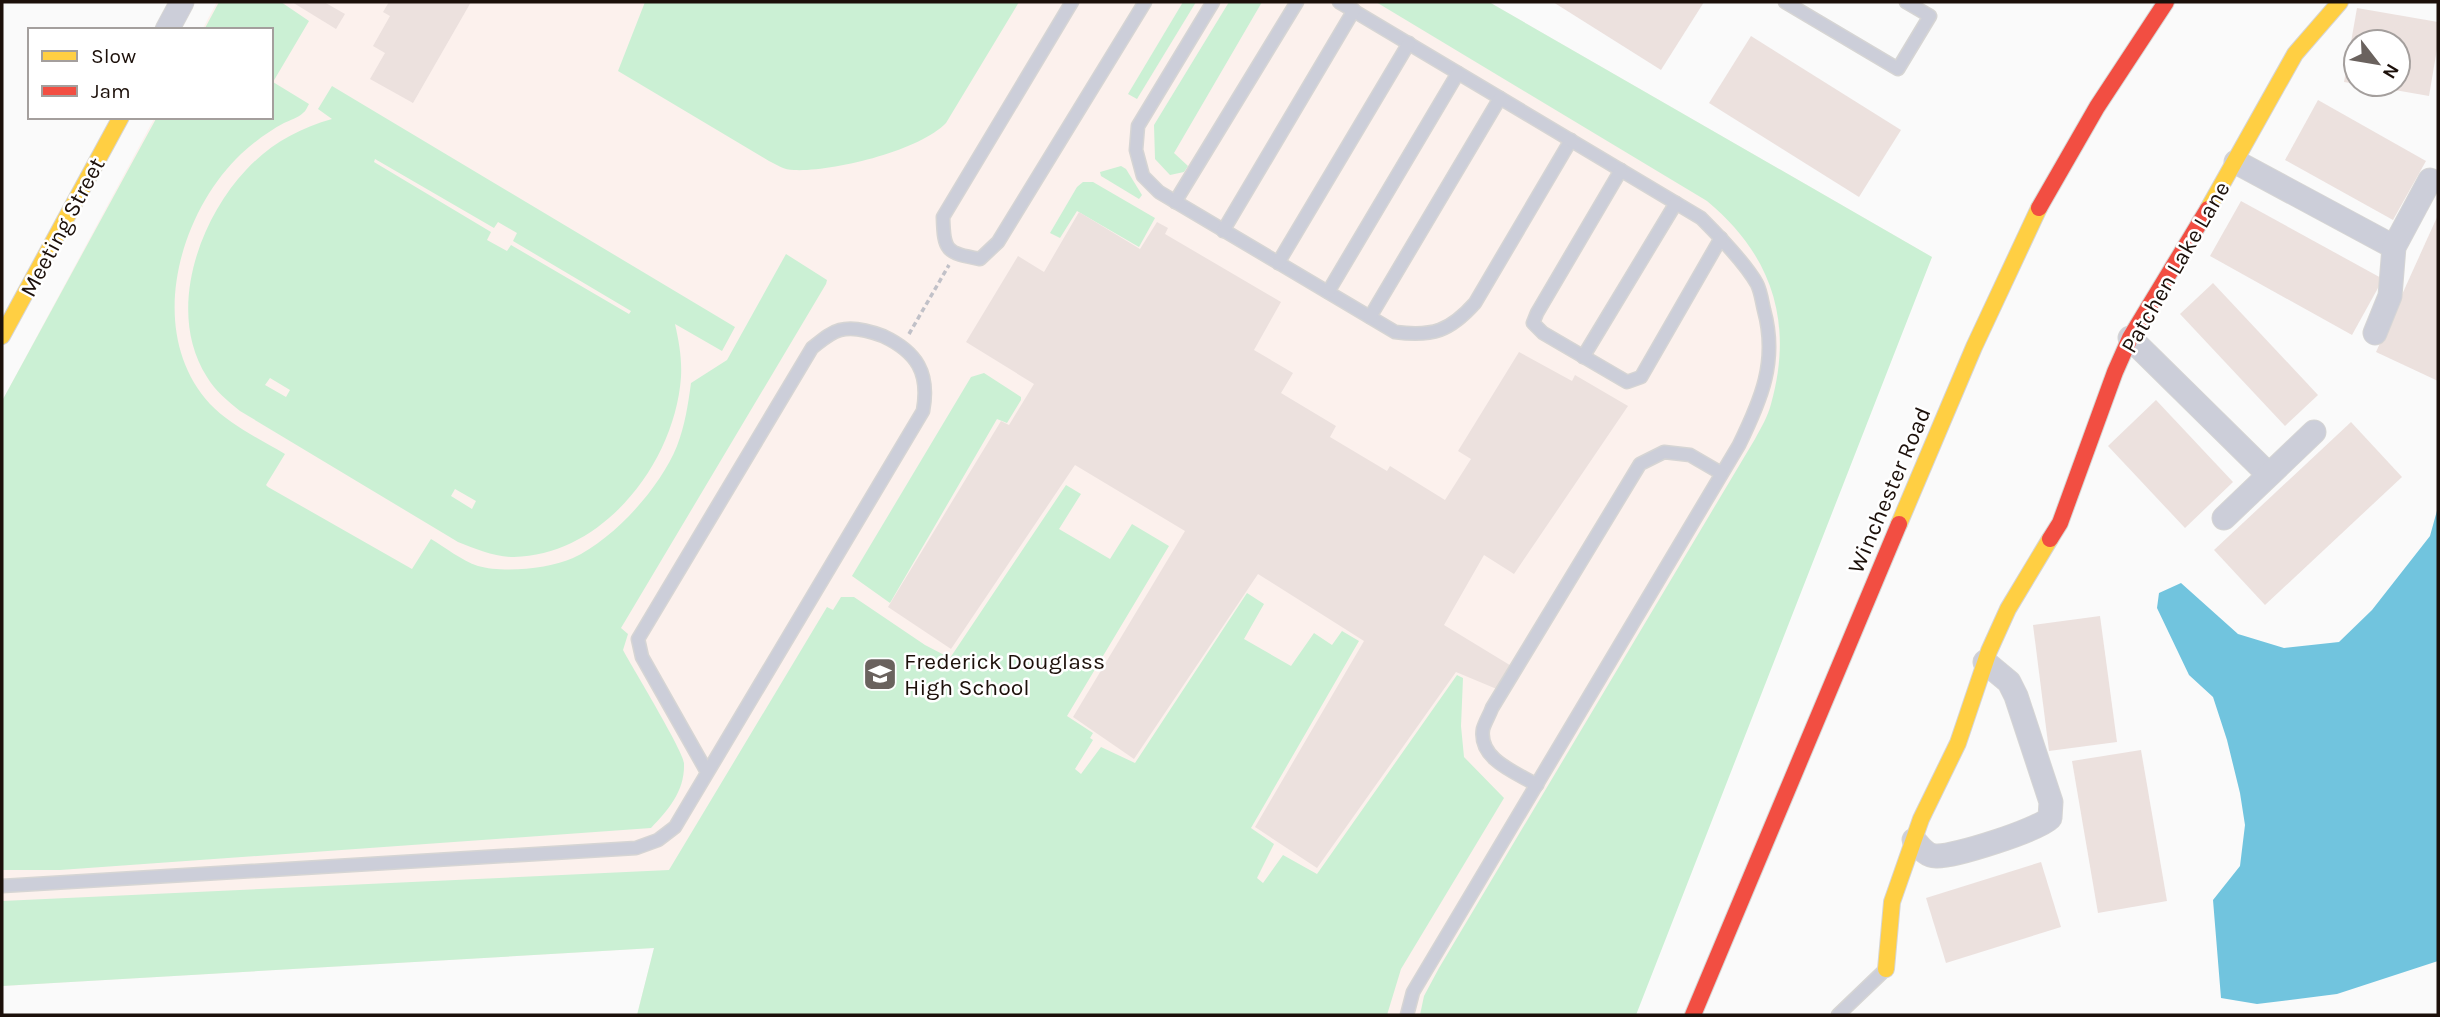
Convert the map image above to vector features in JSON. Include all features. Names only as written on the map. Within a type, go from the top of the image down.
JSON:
[{"type":"main road","name":"Winchester Road","points":[[1693,1015],[1974,346],[2006,277],[2059,171],[2135,47],[2166,2]]},
{"type":"main road","name":"Patchen Lake Lane","points":[[1886,969],[1892,902],[1921,819],[1958,743],[1985,662],[2008,610],[2060,523],[2130,338],[2236,162],[2295,54],[2340,2]]},
{"type":"main road","name":"Meeting Street","points":[[2,336],[120,119]]},
{"type":"street","points":[[168,28],[182,2]]},
{"type":"street","points":[[2236,162],[2394,247]]},
{"type":"street","points":[[2375,333],[2390,296],[2394,247],[2430,180]]},
{"type":"street","points":[[2130,338],[2268,474]]},
{"type":"street","points":[[2224,518],[2314,432]]},
{"type":"street","points":[[1914,840],[1927,854],[1936,856],[2031,830],[2050,818],[2051,802],[2016,696],[2009,681],[1985,662]]},
{"type":"lane","points":[[1072,2],[943,217],[944,241],[955,254],[979,259],[998,242],[1145,2]]},
{"type":"lane","points":[[1213,2],[1138,127],[1136,150],[1143,176],[1159,192],[1175,202],[1395,332],[1414,335],[1435,333],[1458,322],[1475,303],[1571,140]]},
{"type":"lane","points":[[1175,202],[1297,2]]},
{"type":"lane","points":[[1339,2],[1701,218],[1721,238],[1757,285],[1769,326],[1769,363],[1759,404],[1721,473],[1413,992],[1407,1015]]},
{"type":"lane","points":[[1785,2],[1898,69],[1930,16],[1906,2]]},
{"type":"lane","points":[[1223,231],[1354,10]]},
{"type":"lane","points":[[1278,263],[1409,43]]},
{"type":"lane","points":[[1328,292],[1458,73]]},
{"type":"lane","points":[[1370,317],[1500,98]]},
{"type":"lane","points":[[1621,170],[1532,323],[1543,333],[1627,382],[1641,377],[1721,238]]},
{"type":"lane","points":[[1583,357],[1676,203]]},
{"type":"lane","points":[[2,886],[636,848],[658,840],[675,827],[922,411],[926,396],[924,375],[914,357],[902,346],[876,333],[853,328],[828,335],[812,348],[638,639],[642,657],[706,772]]},
{"type":"lane","points":[[1536,785],[1495,761],[1484,746],[1483,729],[1492,708],[1640,464],[1664,452],[1690,455],[1721,473]]},
{"type":"lane","points":[[1838,1015],[1886,969]]},
{"type":"path","points":[[902,346],[955,254]]},
{"type":"shaded area","name":"Frederick Douglass High School","points":[[217,2],[1489,2],[1932,257],[1618,1015],[637,1015],[654,948],[2,986],[2,401],[154,119],[273,119],[273,28],[203,28]]},
{"type":"green space","points":[[219,2],[281,2],[309,21],[273,82],[273,28],[205,28]]},
{"type":"green space","points":[[645,2],[1019,2],[946,123],[933,133],[896,151],[874,158],[810,170],[794,170],[769,161],[618,71]]},
{"type":"green space","points":[[1183,2],[1196,2],[1137,99],[1128,94]]},
{"type":"green space","points":[[1229,2],[1262,2],[1174,153],[1188,166],[1184,172],[1170,175],[1155,159],[1154,125]]},
{"type":"green space","points":[[1376,2],[1489,2],[1932,257],[1636,1015],[1420,1015],[1424,996],[1439,968],[1764,422],[1778,374],[1780,345],[1772,292],[1762,267],[1748,244],[1707,201]]},
{"type":"green space","points":[[273,82],[309,104],[301,115],[267,133],[241,154],[219,179],[200,208],[186,241],[178,275],[175,310],[179,343],[190,375],[210,404],[236,425],[285,454],[266,485],[268,487],[412,569],[431,539],[472,564],[500,569],[552,565],[589,549],[634,511],[659,479],[680,438],[691,383],[727,360],[786,254],[827,280],[621,628],[628,634],[623,650],[667,727],[684,763],[679,791],[651,828],[60,870],[2,870],[2,401],[156,119],[273,119]]},
{"type":"green space","points":[[332,86],[735,327],[722,351],[675,324],[681,377],[676,409],[665,441],[649,471],[629,498],[605,522],[577,540],[547,552],[507,557],[478,550],[458,542],[240,411],[207,377],[195,352],[189,325],[193,269],[202,241],[229,191],[255,161],[285,138],[332,119],[318,109]],"holes":[[[375,159],[494,228],[498,222],[517,233],[513,241],[631,311],[629,314],[511,245],[507,251],[487,240],[491,232],[374,162]],[[270,378],[290,390],[286,397],[265,385]],[[455,489],[476,501],[472,509],[451,496]]]},
{"type":"green space","points":[[1121,166],[1126,169],[1142,195],[1139,199],[1101,176],[1100,172]]},
{"type":"green space","points":[[1083,182],[1093,182],[1155,218],[1139,247],[1077,211],[1060,238],[1050,233],[1077,187]]},
{"type":"green space","points":[[984,373],[1021,397],[1021,400],[1007,423],[997,419],[890,603],[852,576],[971,377]]},
{"type":"green space","points":[[1066,485],[1081,494],[1059,529],[1110,559],[1132,524],[1169,546],[1067,716],[1093,733],[1090,738],[1093,740],[1075,769],[1081,774],[1101,747],[1135,763],[1247,593],[1264,604],[1244,639],[1291,666],[1314,633],[1332,645],[1342,631],[1359,641],[1251,828],[1274,844],[1257,878],[1263,883],[1283,855],[1317,874],[1457,675],[1463,678],[1461,726],[1464,757],[1504,798],[1401,969],[1387,1015],[637,1015],[654,948],[2,986],[2,901],[669,870],[827,607],[833,610],[841,597],[854,597],[925,645],[950,658]]},
{"type":"water","points":[[2438,507],[2438,961],[2337,994],[2257,1004],[2221,998],[2213,900],[2240,866],[2245,825],[2227,740],[2213,697],[2189,675],[2157,608],[2159,593],[2181,583],[2238,634],[2284,648],[2339,642],[2372,610],[2430,536]]},
{"type":"building","points":[[292,2],[324,2],[345,14],[336,29]]},
{"type":"building","points":[[389,2],[471,2],[413,103],[370,79],[385,53],[373,46],[390,16],[383,12]]},
{"type":"building","points":[[1553,2],[1704,2],[1661,70]]},
{"type":"building","points":[[2357,8],[2438,22],[2438,43],[2429,96],[2412,93],[2412,28],[2353,28]]},
{"type":"building","points":[[1751,36],[1901,130],[1859,197],[1709,103]]},
{"type":"building","points":[[2318,100],[2426,161],[2393,220],[2285,160]]},
{"type":"building","points":[[2241,201],[2383,279],[2352,335],[2210,256]]},
{"type":"building","name":"Frederick Douglass High School","points":[[1079,212],[1140,249],[1157,222],[1168,228],[1165,234],[1281,302],[1254,350],[1293,373],[1281,393],[1336,426],[1330,437],[1387,471],[1390,466],[1445,500],[1471,459],[1458,451],[1519,352],[1572,381],[1575,375],[1628,406],[1514,574],[1484,555],[1444,625],[1513,667],[1499,690],[1456,672],[1317,868],[1255,827],[1364,641],[1258,574],[1134,759],[1073,717],[1185,531],[1075,465],[951,649],[888,607],[1001,421],[1009,425],[1034,384],[966,342],[1018,256],[1044,272]]},
{"type":"building","points":[[2438,215],[2438,381],[2376,352]]},
{"type":"building","points":[[2213,283],[2318,395],[2285,426],[2180,314]]},
{"type":"building","points":[[2156,400],[2233,482],[2185,528],[2108,446]]},
{"type":"building","points":[[2351,422],[2402,477],[2265,605],[2214,550]]},
{"type":"building","points":[[2100,616],[2117,742],[2049,751],[2033,625]]},
{"type":"building","points":[[2141,750],[2167,901],[2098,913],[2072,761]]},
{"type":"building","points":[[2041,862],[2061,927],[1946,963],[1926,898]]},
{"type":"traffic: slow","points":[[2208,209],[2295,54],[2340,2]]},
{"type":"traffic: slow","points":[[2,336],[120,119]]},
{"type":"traffic: slow","points":[[1899,524],[1974,347],[2039,208]]},
{"type":"traffic: slow","points":[[1886,969],[1892,902],[1921,819],[1958,743],[1989,651],[2008,609],[2050,539]]},
{"type":"traffic: jam","points":[[2039,208],[2097,107],[2166,2]]},
{"type":"traffic: jam","points":[[2050,539],[2060,523],[2130,338],[2208,209]]},
{"type":"traffic: jam","points":[[1693,1015],[1899,524]]},
{"type":"place","name":"Frederick Douglass High School","points":[[880,674]]}]
